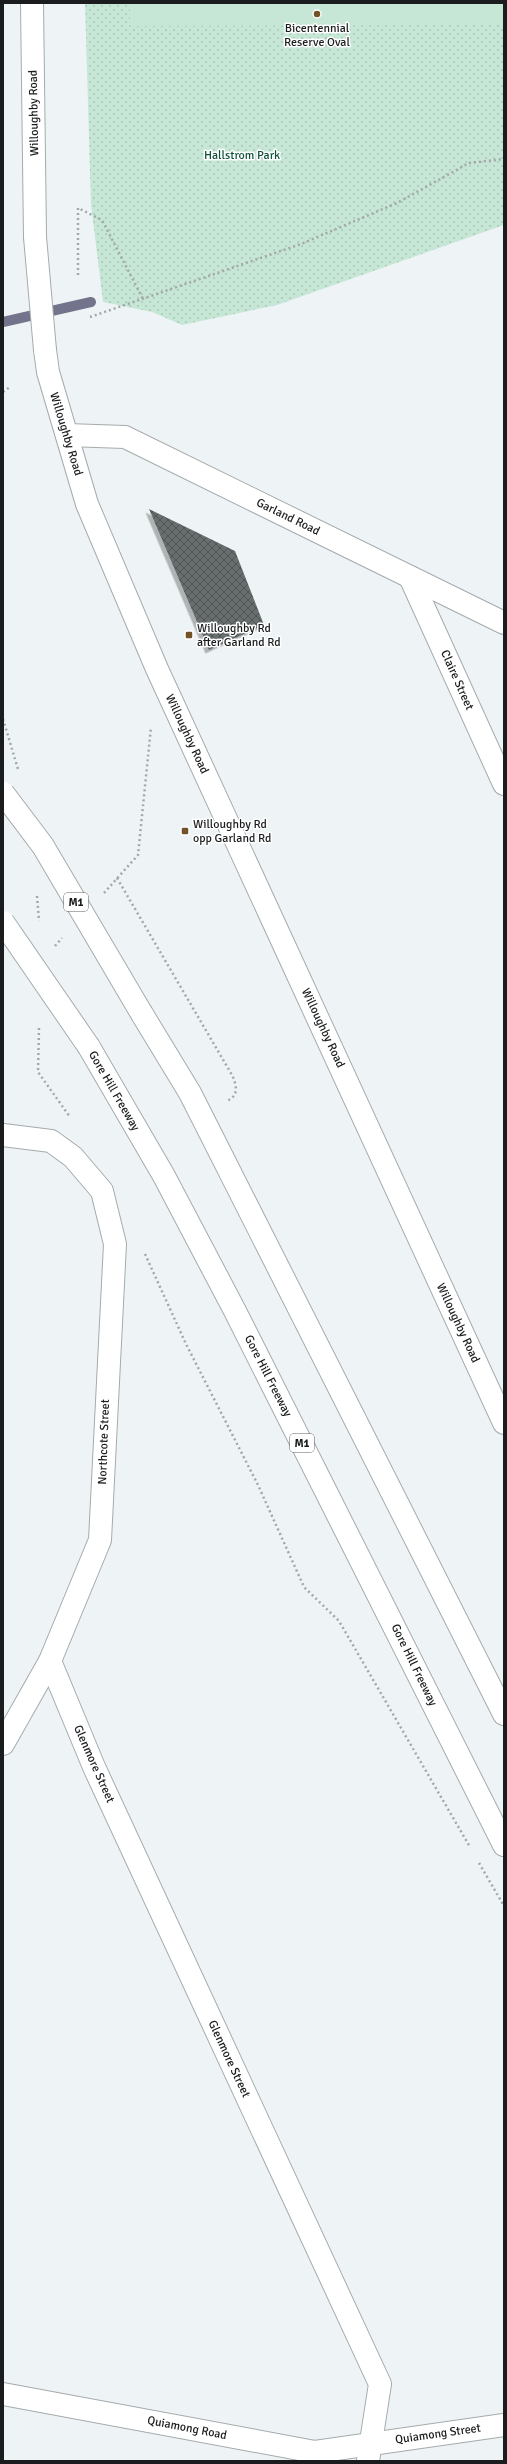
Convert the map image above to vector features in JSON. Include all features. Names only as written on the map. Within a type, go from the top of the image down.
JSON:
[{"type":"main road","name":"Willoughby Road","points":[[32,3],[35,237],[45,350],[48,372],[87,504],[157,669],[504,1423]]},
{"type":"main road","name":"Garland Road","points":[[67,435],[125,437],[504,623]]},
{"type":"main road","name":"Claire Street","points":[[410,577],[504,784]]},
{"type":"main road","name":"M1","points":[[3,794],[43,846],[190,1093],[504,1714]]},
{"type":"main road","name":"Gore Hill Freeway","points":[[3,922],[89,1047],[164,1176],[235,1312],[504,1845]]},
{"type":"main road","name":"Northcote Street","points":[[3,1135],[51,1141],[73,1157],[102,1191],[115,1244],[100,1540],[50,1661],[3,1744]]},
{"type":"main road","name":"Glenmore Street","points":[[50,1661],[94,1767],[380,2384],[370,2452]]},
{"type":"main road","name":"Quiamong Road","points":[[3,2394],[314,2452],[370,2452]]},
{"type":"main road","name":"Quiamong Street","points":[[370,2452],[504,2425]]},
{"type":"path","points":[[90,317],[301,244],[397,203],[469,164],[504,159]]},
{"type":"path","points":[[78,275],[78,208],[102,220],[143,299]]},
{"type":"path","points":[[3,392],[10,387]]},
{"type":"path","points":[[101,896],[138,855],[152,722]]},
{"type":"path","points":[[117,878],[236,1084],[236,1092],[230,1100],[222,1102],[202,1101],[190,1093]]},
{"type":"path","points":[[52,948],[63,937]]},
{"type":"path","points":[[40,1024],[38,1072],[74,1123]]},
{"type":"path","points":[[144,1252],[186,1344],[258,1485],[304,1587],[339,1621],[473,1852]]},
{"type":"path","points":[[476,1858],[504,1906]]},
{"type":"green space","name":"Hallstrom Park","points":[[85,3],[504,3],[504,225],[277,305],[182,325],[152,312],[103,302],[91,204]]},
{"type":"green space","name":"Bicentennial Reserve Oval","points":[[130,3],[504,3],[504,25],[130,26]]},
{"type":"building","points":[[149,509],[235,551],[264,625],[209,650]]},
{"type":"waterway","points":[[3,322],[91,302]]},
{"type":"place","name":"Bicentennial Reserve Oval","points":[[317,14]]},
{"type":"place","name":"Willoughby Rd after Garland Rd","points":[[189,635]]},
{"type":"place","name":"Willoughby Rd opp Garland Rd","points":[[185,831]]}]
